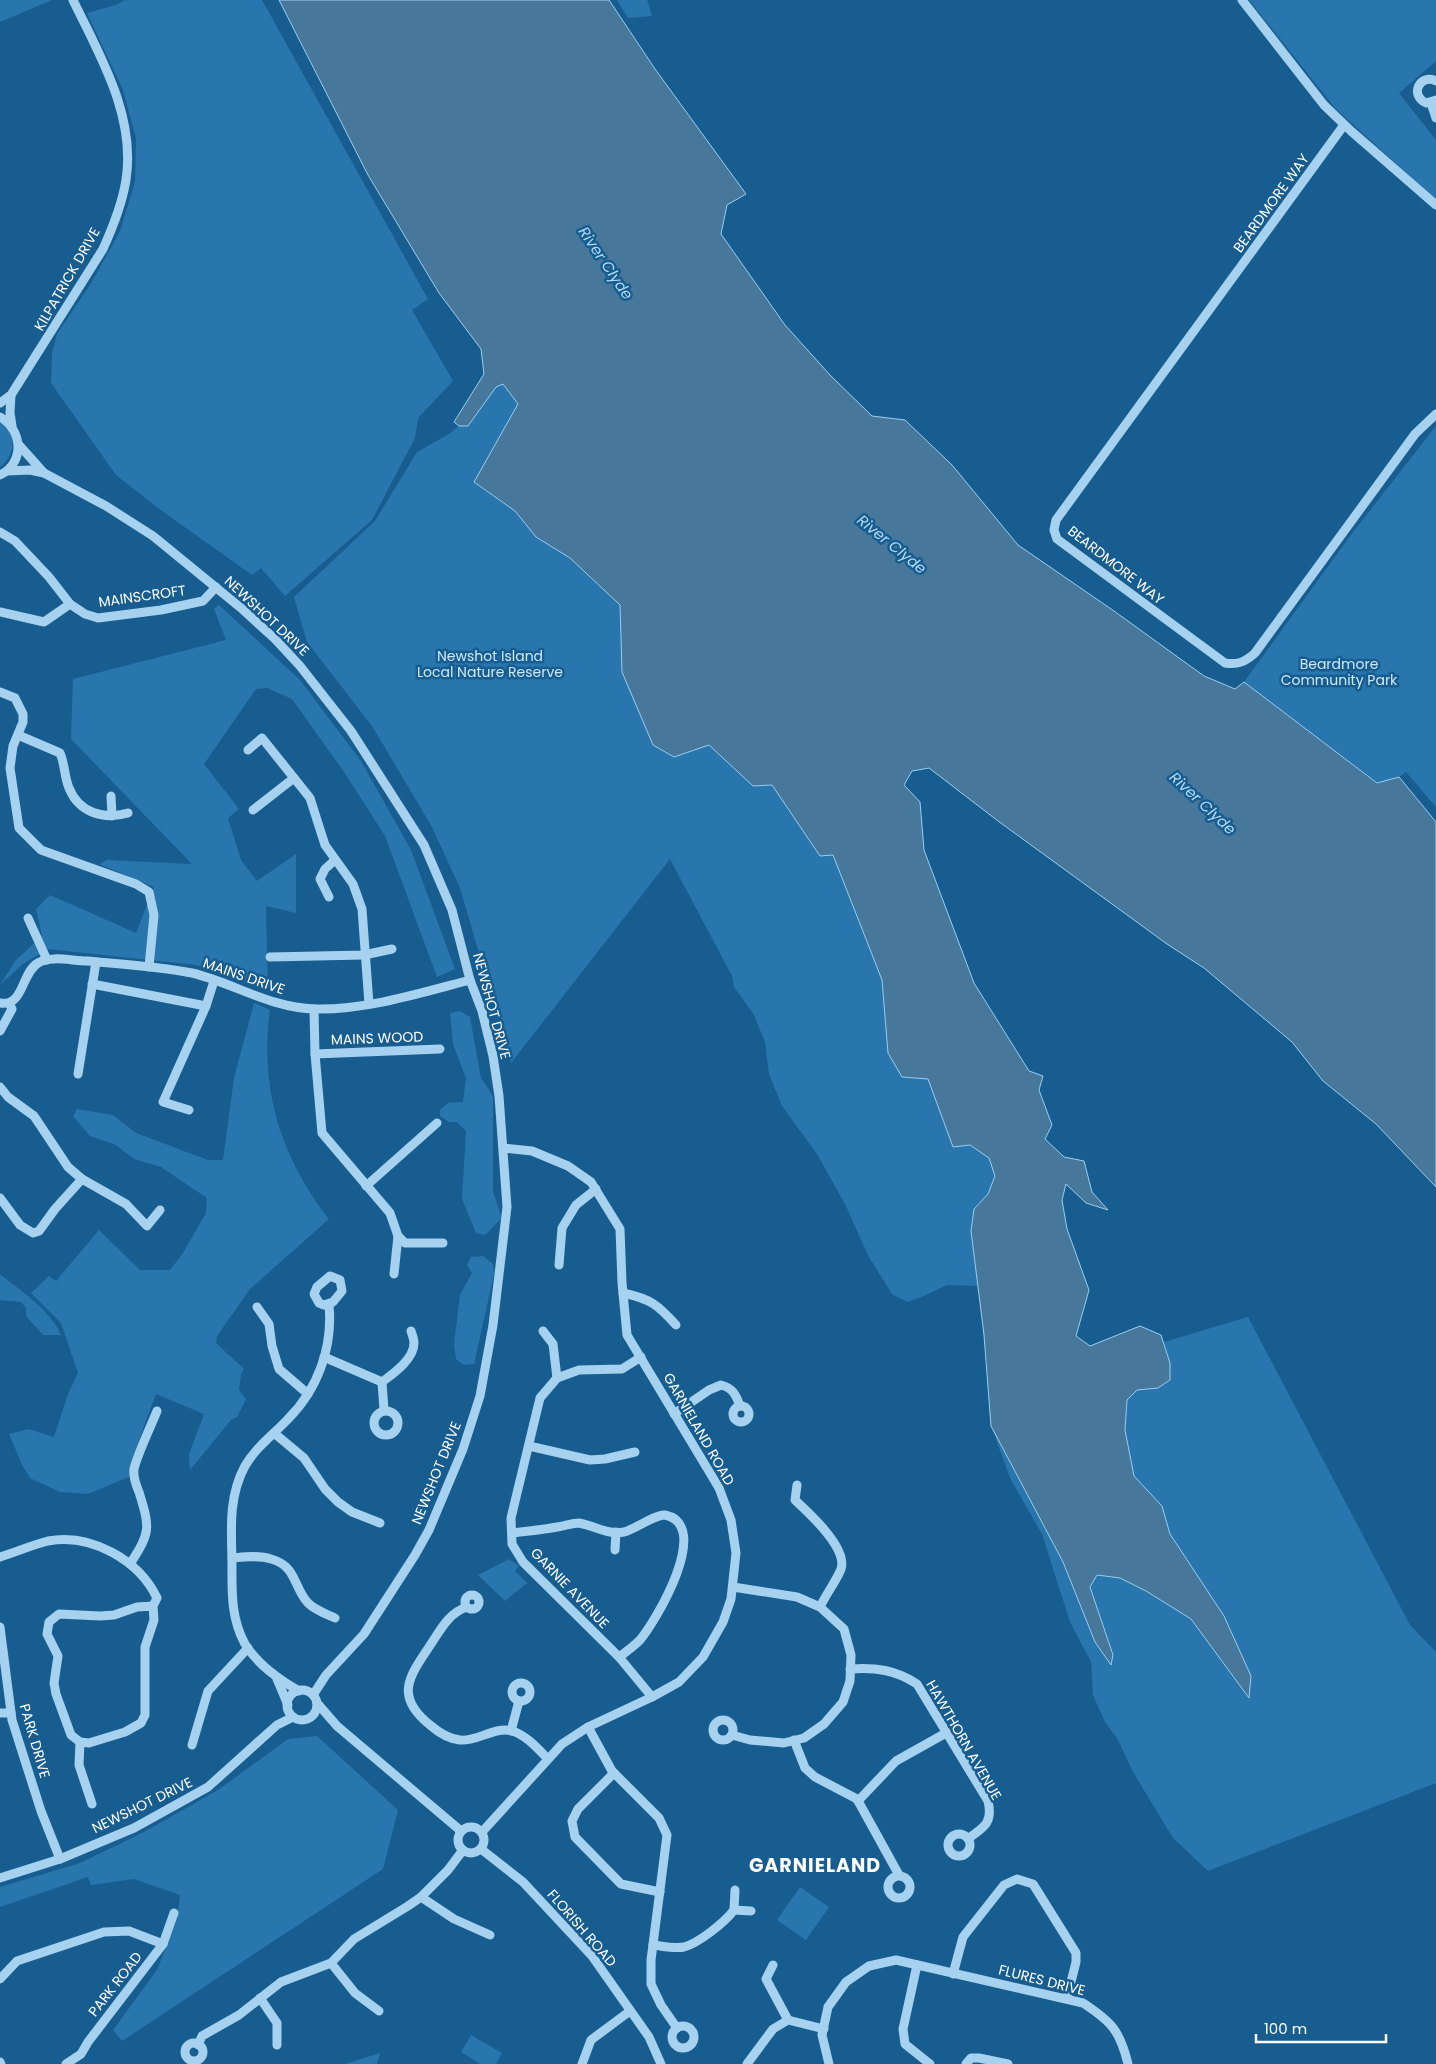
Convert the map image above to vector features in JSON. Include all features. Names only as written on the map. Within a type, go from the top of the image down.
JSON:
[{"type":"street","name":"KILPATRICK DRIVE","points":[[0,403],[11,394],[103,249],[119,209],[126,179],[126,133],[117,96],[101,57],[73,0]]},
{"type":"street","points":[[1242,0],[1324,105],[1344,125],[1436,205]]},
{"type":"street","points":[[1436,81],[1426,79],[1417,88],[1419,98],[1422,101],[1433,102],[1436,118]]},
{"type":"street","name":"BEARDMORE WAY","points":[[1344,125],[1056,520],[1054,530],[1057,540],[1225,663],[1236,664],[1243,662],[1255,652],[1415,434],[1436,414]]},
{"type":"street","points":[[4,473],[15,461],[19,445],[12,426],[11,394]]},
{"type":"street","points":[[0,417],[12,426]]},
{"type":"street","name":"NEWSHOT DRIVE","points":[[19,445],[44,473]]},
{"type":"street","name":"NEWSHOT DRIVE","points":[[4,473],[30,470],[44,473],[106,506],[148,532],[216,587],[268,633],[300,666],[334,706],[424,845],[452,910],[470,980],[482,1011],[493,1056],[499,1096],[507,1207],[493,1325],[480,1396],[463,1449],[429,1530],[404,1573],[364,1634],[326,1675],[300,1691]]},
{"type":"street","name":"MAINSCROFT","points":[[0,532],[15,541],[49,577],[70,604],[85,614],[98,618],[161,610],[204,601],[216,587]]},
{"type":"street","points":[[0,612],[44,622],[70,604]]},
{"type":"street","points":[[0,692],[15,698],[23,714],[23,722],[12,746],[10,768],[19,828],[41,850],[136,884],[149,892],[154,915],[149,967]]},
{"type":"street","points":[[18,735],[60,753],[64,762],[68,787],[74,798],[90,811],[112,816],[128,813]]},
{"type":"street","points":[[248,750],[262,738],[310,798],[325,845],[353,884],[362,909],[368,1004]]},
{"type":"street","points":[[253,810],[294,778]]},
{"type":"street","points":[[111,796],[112,816]]},
{"type":"street","points":[[328,897],[320,879],[325,869],[336,860]]},
{"type":"street","points":[[0,1031],[12,1009],[9,1002],[30,970],[38,963],[47,960],[28,918]]},
{"type":"street","points":[[270,958],[364,955],[392,949]]},
{"type":"street","name":"MAINS DRIVE","points":[[47,960],[96,962],[192,973],[277,1004],[314,1009],[368,1004],[470,980]]},
{"type":"street","points":[[78,1074],[96,962]]},
{"type":"street","points":[[190,1110],[163,1102],[206,1006],[214,981]]},
{"type":"street","points":[[92,984],[206,1006]]},
{"type":"street","name":"MAINS WOOD","points":[[314,1009],[315,1054],[322,1133],[390,1214],[398,1236]]},
{"type":"street","name":"MAINS WOOD","points":[[315,1054],[440,1049]]},
{"type":"street","points":[[0,1087],[8,1097],[34,1116],[68,1167],[82,1179],[126,1204],[147,1226],[160,1210]]},
{"type":"street","points":[[0,1103],[8,1097]]},
{"type":"street","points":[[366,1186],[436,1123]]},
{"type":"street","name":"GARNIELAND ROAD","points":[[482,1832],[562,1744],[588,1727],[679,1682],[703,1658],[723,1622],[733,1587],[736,1552],[732,1520],[719,1488],[642,1357],[627,1335],[620,1229],[591,1182],[568,1166],[532,1151],[503,1148]]},
{"type":"street","points":[[0,1198],[20,1225],[32,1233],[40,1231],[55,1209],[82,1179]]},
{"type":"street","points":[[559,1265],[562,1228],[576,1205],[596,1190]]},
{"type":"street","points":[[398,1236],[405,1243],[443,1242]]},
{"type":"street","points":[[394,1274],[398,1236]]},
{"type":"street","points":[[623,1294],[643,1297],[655,1304],[661,1308],[676,1326]]},
{"type":"street","points":[[329,1305],[330,1320],[323,1366],[297,1410],[251,1457],[236,1486],[231,1515],[233,1609],[238,1628],[256,1659],[277,1678],[315,1699],[337,1726],[461,1831]]},
{"type":"street","points":[[257,1307],[269,1324],[272,1346],[279,1369],[308,1394]]},
{"type":"street","points":[[382,1382],[398,1370],[409,1356],[414,1343],[411,1331]]},
{"type":"street","points":[[543,1331],[553,1344],[557,1378],[579,1370],[622,1369],[642,1357]]},
{"type":"street","points":[[324,1356],[382,1382]]},
{"type":"street","name":"GARNIE AVENUE","points":[[557,1378],[540,1398],[511,1518],[512,1544],[523,1562],[619,1657],[652,1697]]},
{"type":"street","points":[[382,1382],[384,1410]]},
{"type":"street","points":[[674,1414],[709,1390],[721,1385],[728,1387],[735,1393],[740,1406]]},
{"type":"street","points":[[130,1564],[143,1544],[148,1532],[134,1470],[157,1411]]},
{"type":"street","points":[[274,1433],[304,1458],[324,1489],[338,1502],[352,1512],[380,1523]]},
{"type":"street","points":[[529,1446],[590,1460],[605,1459],[635,1452]]},
{"type":"street","points":[[797,1486],[795,1500],[819,1522],[839,1552],[841,1568],[820,1607]]},
{"type":"street","name":"GARNIE AVENUE","points":[[512,1533],[579,1523],[603,1532],[623,1532],[663,1515],[672,1518],[681,1527],[684,1537],[680,1562],[670,1591],[657,1615],[639,1641],[619,1657]]},
{"type":"street","points":[[615,1550],[616,1532]]},
{"type":"street","points":[[0,1557],[49,1541],[77,1541],[102,1548],[130,1564],[151,1586],[157,1598],[154,1606],[154,1620],[144,1646],[145,1715],[140,1723],[125,1732],[89,1743],[80,1742],[71,1735],[56,1694],[54,1682],[58,1656],[47,1634],[49,1622],[59,1614],[114,1615],[138,1607],[154,1606]]},
{"type":"street","points":[[232,1558],[265,1558],[277,1561],[292,1573],[307,1602],[316,1609],[335,1618]]},
{"type":"street","points":[[732,1735],[750,1740],[784,1743],[804,1738],[824,1724],[843,1702],[850,1680],[850,1655],[844,1628],[820,1607],[797,1597],[733,1587]]},
{"type":"street","points":[[467,1607],[452,1615],[411,1674],[408,1693],[411,1704],[416,1713],[437,1730],[459,1740],[469,1740],[500,1731],[511,1731],[523,1736],[548,1759]]},
{"type":"street","name":"PARK DRIVE","points":[[0,1627],[11,1713],[41,1811],[60,1859]]},
{"type":"street","points":[[192,1744],[208,1691],[248,1648]]},
{"type":"street","name":"HAWTHORN AVENUE","points":[[850,1669],[885,1670],[902,1674],[917,1684],[988,1801],[991,1812],[986,1826],[968,1838]]},
{"type":"street","name":"NEWSHOT DRIVE","points":[[315,1699],[326,1675]]},
{"type":"street","points":[[277,1678],[293,1717],[304,1720],[314,1714]]},
{"type":"street","points":[[288,1706],[293,1694],[300,1691]]},
{"type":"street","points":[[314,1714],[315,1699]]},
{"type":"street","points":[[511,1731],[519,1701]]},
{"type":"street","name":"NEWSHOT DRIVE","points":[[277,1725],[288,1706]]},
{"type":"street","points":[[0,1713],[11,1713]]},
{"type":"street","points":[[314,1714],[337,1726]]},
{"type":"street","name":"NEWSHOT DRIVE","points":[[0,1878],[60,1859],[134,1828],[208,1788],[277,1725],[293,1717]]},
{"type":"street","points":[[588,1727],[614,1773],[659,1818],[667,1835],[653,1945],[651,1984],[661,2005],[677,2028]]},
{"type":"street","points":[[858,1801],[896,1761],[946,1733]]},
{"type":"street","points":[[794,1740],[805,1768],[815,1777],[858,1801],[899,1875]]},
{"type":"street","points":[[80,1742],[79,1765],[92,1804]]},
{"type":"street","points":[[614,1773],[578,1809],[572,1821],[574,1837],[621,1884],[660,1892]]},
{"type":"street","points":[[472,1827],[482,1832],[485,1839],[481,1849],[474,1853],[462,1850],[458,1839],[461,1831],[472,1827]]},
{"type":"street","name":"FLORISH ROAD","points":[[481,1849],[524,1882],[592,1956],[649,2037],[661,2064]]},
{"type":"street","points":[[198,2045],[202,2036],[239,2015],[281,1982],[331,1963],[354,1939],[421,1897],[448,1870],[462,1850]]},
{"type":"street","points":[[953,1974],[964,1937],[1004,1885],[1018,1879],[1034,1884],[1076,1953],[1076,1962],[1067,1998]]},
{"type":"street","points":[[653,1945],[683,1947],[693,1943],[727,1919],[734,1910],[735,1890]]},
{"type":"street","points":[[421,1897],[454,1919],[490,1935]]},
{"type":"street","points":[[734,1910],[751,1911]]},
{"type":"street","name":"PARK ROAD","points":[[66,2064],[81,2054],[88,2042],[163,1944],[174,1913]]},
{"type":"street","points":[[0,1979],[18,1961],[104,1932],[129,1932],[163,1944]]},
{"type":"street","name":"FLURES DRIVE","points":[[829,2064],[822,2035],[828,2007],[846,1982],[869,1966],[896,1960],[1084,2003],[1106,2018],[1123,2043],[1128,2064]]},
{"type":"street","points":[[331,1963],[355,1993],[379,2011]]},
{"type":"street","points":[[773,1965],[766,1979],[788,2020]]},
{"type":"street","points":[[917,1965],[904,2029],[905,2044],[930,2064]]},
{"type":"street","points":[[260,1998],[277,2023],[277,2045]]},
{"type":"street","points":[[582,2064],[591,2040],[630,2010]]},
{"type":"street","points":[[747,2064],[773,2029],[788,2020],[824,2029]]},
{"type":"street","points":[[190,2044],[198,2045],[202,2048],[202,2054],[197,2062],[188,2059],[185,2052],[190,2044]]},
{"type":"street","points":[[966,2064],[971,2058],[1008,2064]]},
{"type":"green space","points":[[0,0],[52,0],[0,22]]},
{"type":"green space","points":[[125,0],[262,0],[428,299],[412,310],[453,381],[418,418],[415,438],[372,520],[285,596],[261,568],[252,575],[158,508],[116,475],[51,383],[52,353],[57,334],[92,282],[120,231],[135,182],[136,138],[123,90],[87,13],[116,5]]},
{"type":"green space","points":[[617,0],[647,0],[652,16],[628,18]]},
{"type":"green space","points":[[1249,0],[1436,0],[1436,61],[1399,93],[1436,140],[1436,200],[1335,108]]},
{"type":"green space","name":"Newshot Island Local Nature Reserve","points":[[503,384],[519,404],[475,483],[515,511],[536,537],[570,558],[620,605],[621,642],[674,757],[709,745],[753,786],[772,785],[820,856],[833,855],[882,980],[888,1053],[902,1077],[928,1079],[953,1147],[970,1145],[990,1158],[995,1176],[988,1194],[974,1209],[971,1231],[978,1286],[947,1285],[907,1302],[892,1294],[869,1257],[845,1204],[817,1154],[782,1106],[769,1074],[765,1042],[754,1015],[734,987],[732,976],[670,859],[511,1063],[460,888],[432,827],[372,726],[307,642],[294,597],[375,521],[417,452],[449,434],[459,426],[468,426],[496,387]]},
{"type":"green space","points":[[0,423],[10,433],[12,445],[9,457],[0,467]]},
{"type":"green space","name":"Beardmore Community Park","points":[[1436,426],[1436,807],[1406,772],[1399,777],[1378,783],[1244,682],[1353,532]]},
{"type":"green space","points":[[219,605],[300,680],[361,761],[411,850],[455,969],[437,977],[385,836],[344,772],[292,699],[267,688],[256,689],[204,764],[239,809],[228,818],[241,860],[257,881],[296,854],[296,913],[266,906],[268,991],[196,965],[48,949],[23,964],[0,985],[15,961],[42,936],[36,909],[50,895],[136,933],[154,887],[99,864],[107,860],[192,864],[71,739],[73,679],[226,640],[214,609]]},
{"type":"green space","points":[[254,1003],[270,1010],[267,1039],[271,1094],[277,1121],[286,1147],[312,1196],[329,1219],[250,1289],[217,1336],[216,1343],[244,1369],[241,1374],[239,1390],[246,1399],[237,1417],[231,1420],[190,1470],[189,1454],[204,1414],[156,1394],[130,1465],[131,1476],[88,1494],[60,1492],[30,1478],[22,1465],[9,1434],[29,1429],[54,1437],[68,1394],[78,1373],[61,1323],[31,1293],[49,1276],[56,1281],[99,1230],[140,1270],[170,1270],[183,1253],[206,1213],[207,1198],[161,1167],[134,1159],[116,1145],[90,1136],[73,1116],[77,1109],[113,1115],[136,1133],[208,1160],[223,1160],[234,1078]]},
{"type":"green space","points":[[460,1011],[470,1017],[481,1078],[493,1096],[493,1192],[502,1218],[485,1235],[476,1233],[462,1199],[466,1131],[457,1122],[449,1122],[440,1116],[440,1110],[448,1103],[463,1102],[466,1078],[453,1044],[450,1013]]},
{"type":"green space","points":[[483,1256],[493,1264],[494,1274],[474,1364],[464,1365],[456,1359],[454,1344],[460,1295],[472,1273],[467,1265],[471,1257]]},
{"type":"green space","points":[[0,1274],[26,1294],[50,1317],[61,1335],[43,1335],[26,1316],[26,1308],[21,1302],[0,1300]]},
{"type":"green space","points":[[1248,1317],[1410,1625],[1436,1652],[1436,1783],[1208,1871],[1173,1838],[1133,1772],[1117,1738],[1105,1722],[1093,1695],[1091,1662],[1070,1622],[1042,1534],[1011,1480],[991,1426],[1063,1562],[1095,1642],[1113,1655],[1090,1587],[1097,1575],[1120,1578],[1146,1591],[1191,1619],[1248,1697],[1224,1616],[1170,1534],[1162,1506],[1134,1476],[1125,1430],[1127,1400],[1137,1390],[1158,1388],[1170,1363],[1164,1342]]},
{"type":"green space","points":[[509,1559],[519,1566],[515,1571],[527,1583],[505,1601],[478,1575]]},
{"type":"green space","points":[[317,1736],[398,1810],[383,1869],[122,2041],[113,2030],[157,1970],[177,1920],[180,1895],[134,1879],[91,1885],[88,1877],[0,1907],[0,1887],[80,1863],[142,1833],[218,1790],[288,1739]]},
{"type":"green space","points":[[800,1887],[829,1907],[806,1940],[777,1920]]},
{"type":"green space","points":[[471,2035],[502,2053],[496,2064],[480,2064],[461,2052]]},
{"type":"green space","points":[[380,2053],[377,2064],[345,2064]]},
{"type":"water","name":"River Clyde","points":[[279,0],[609,0],[655,69],[746,194],[727,205],[721,234],[785,325],[830,375],[872,416],[905,420],[952,465],[1018,545],[1204,676],[1235,689],[1244,682],[1377,783],[1399,777],[1436,822],[1436,1187],[1376,1124],[1323,1081],[1292,1042],[1204,968],[1167,944],[998,821],[929,768],[912,771],[904,785],[920,802],[924,850],[974,983],[1029,1071],[1043,1076],[1039,1090],[1052,1125],[1045,1139],[1064,1157],[1084,1161],[1092,1192],[1108,1210],[1086,1203],[1066,1184],[1062,1200],[1067,1229],[1089,1290],[1076,1336],[1090,1346],[1140,1326],[1161,1335],[1170,1363],[1170,1380],[1158,1388],[1137,1390],[1127,1400],[1125,1430],[1134,1476],[1162,1506],[1170,1534],[1224,1616],[1251,1676],[1249,1698],[1191,1619],[1146,1591],[1120,1578],[1097,1575],[1090,1587],[1113,1655],[1111,1665],[1095,1642],[1063,1562],[991,1426],[984,1335],[971,1231],[974,1209],[988,1194],[995,1176],[989,1158],[970,1145],[953,1147],[928,1079],[902,1077],[888,1053],[882,980],[833,855],[820,856],[772,785],[753,786],[709,745],[674,757],[653,745],[622,672],[620,605],[570,558],[536,537],[515,511],[474,482],[518,404],[503,384],[496,387],[468,426],[459,426],[454,422],[484,374],[481,349],[439,293],[368,175]]},
{"type":"district","name":"GARNIELAND","points":[[815,1865]]}]
